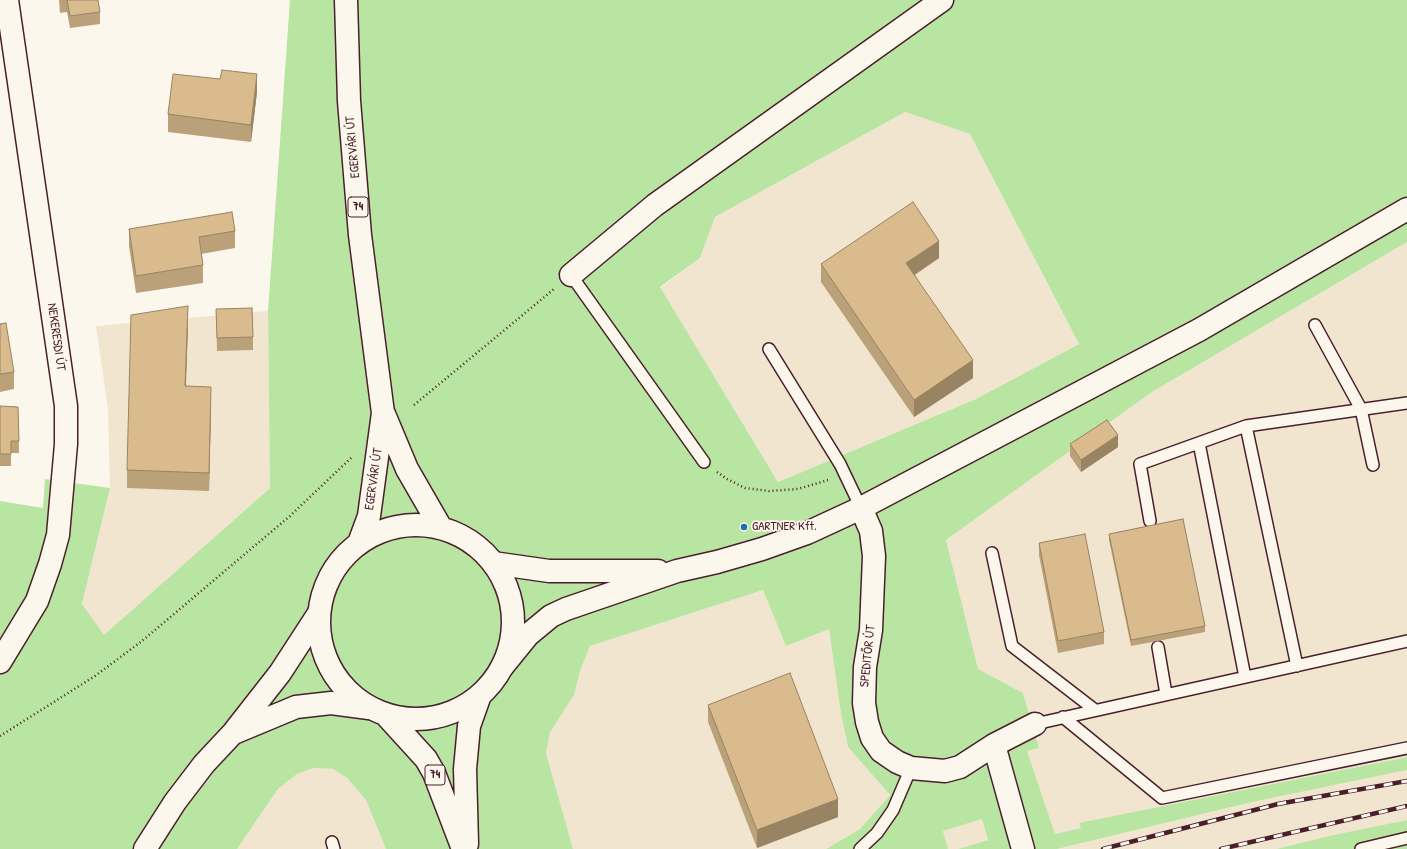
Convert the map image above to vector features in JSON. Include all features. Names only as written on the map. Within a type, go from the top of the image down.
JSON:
[{"type":"main road","name":"NEKERESDI ÚT","points":[[0,662],[37,601],[50,564],[58,535],[66,444],[66,406],[7,0]]},
{"type":"main road","name":"EGERVÁRI ÚT","points":[[346,0],[349,101],[360,235],[383,413],[369,516],[359,543]]},
{"type":"main road","points":[[571,275],[655,205],[942,0]]},
{"type":"main road","points":[[502,667],[528,635],[551,616],[566,609],[677,571],[717,562],[762,549],[807,533],[861,508],[1199,330],[1407,209]]},
{"type":"main road","name":"EGERVÁRI ÚT","points":[[383,413],[407,469],[441,528]]},
{"type":"main road","name":"SPEDITŐR ÚT","points":[[861,508],[871,532],[874,556],[871,630],[864,667],[864,703],[867,722],[872,738],[881,751],[897,762],[911,768],[945,771],[960,767],[994,745],[1035,724]]},
{"type":"main road","name":"74","points":[[420,525],[441,528],[458,534],[473,543],[493,563],[506,586],[512,607],[513,627],[510,648],[502,667],[492,682],[480,695],[452,712],[437,717],[405,719],[377,711],[355,699],[343,687],[333,673],[320,642],[319,613],[322,596],[330,576],[346,554],[359,543],[378,533],[398,527],[420,525]]},
{"type":"main road","points":[[493,563],[548,571],[677,571]]},
{"type":"main road","points":[[145,849],[175,802],[204,764],[233,733],[280,673],[319,613]]},
{"type":"main road","name":"74","points":[[467,849],[465,768],[469,726],[480,695]]},
{"type":"main road","points":[[233,733],[296,707],[331,703],[377,711]]},
{"type":"main road","name":"74","points":[[377,711],[426,759],[434,773],[463,849]]},
{"type":"main road","points":[[994,745],[1023,849]]},
{"type":"lane","points":[[571,275],[704,462]]},
{"type":"lane","points":[[1315,325],[1361,409],[1373,465]]},
{"type":"lane","points":[[769,350],[846,475],[861,508]]},
{"type":"lane","points":[[1150,521],[1140,464],[1246,426],[1407,403]]},
{"type":"lane","points":[[1246,426],[1297,666]]},
{"type":"lane","points":[[1199,442],[1245,677]]},
{"type":"lane","points":[[992,553],[1012,646],[1095,710]]},
{"type":"lane","points":[[1035,724],[1407,641]]},
{"type":"lane","points":[[1158,647],[1166,694]]},
{"type":"lane","points":[[1063,717],[1162,798],[1407,748]]},
{"type":"lane","points":[[860,849],[876,833],[893,810],[911,768]]},
{"type":"lane","points":[[1361,849],[1407,838]]},
{"type":"path","points":[[414,405],[571,275]]},
{"type":"path","points":[[0,736],[95,676],[142,641],[290,516],[352,457]]},
{"type":"path","points":[[704,462],[727,479],[745,488],[769,491],[798,489],[846,475]]},
{"type":"shaded area","points":[[905,112],[970,134],[1079,344],[976,399],[778,482],[660,288],[700,258],[715,217]]},
{"type":"shaded area","points":[[1407,242],[1407,757],[1080,823],[1081,828],[1055,835],[1026,751],[1039,748],[1023,693],[978,670],[946,540],[1152,392]]},
{"type":"shaded area","points":[[268,311],[270,488],[104,636],[82,604],[110,488],[108,409],[96,326]]},
{"type":"shaded area","points":[[763,590],[786,645],[829,629],[841,714],[848,747],[890,795],[860,829],[826,849],[573,849],[546,753],[549,732],[574,695],[580,671],[590,646]]},
{"type":"shaded area","points":[[313,768],[333,769],[347,778],[366,800],[386,849],[237,849],[278,789],[297,774]]},
{"type":"shaded area","points":[[1407,770],[1407,820],[1276,849],[1057,849],[1248,803]]},
{"type":"shaded area","points":[[982,819],[988,840],[958,849],[948,849],[943,831]]},
{"type":"green space","points":[[290,0],[1407,0],[1407,242],[1152,392],[946,540],[978,669],[1023,693],[1039,748],[1027,751],[1055,834],[1081,828],[1079,823],[1407,757],[1407,770],[1248,803],[1057,849],[958,849],[988,840],[982,819],[943,831],[948,849],[826,849],[860,829],[890,795],[848,747],[841,714],[829,629],[786,646],[763,590],[590,646],[580,671],[574,695],[550,732],[546,753],[573,849],[386,849],[366,800],[347,778],[333,769],[313,768],[297,774],[278,789],[237,849],[0,849],[0,501],[43,508],[45,479],[110,488],[82,604],[104,635],[270,488],[268,311]],"holes":[[[905,112],[970,134],[1079,344],[976,399],[778,482],[660,287],[700,258],[715,217]]]},
{"type":"green space","points":[[1407,820],[1407,849],[1276,849],[1334,835]]},
{"type":"building","points":[[67,0],[98,0],[100,12],[70,16]]},
{"type":"building","points":[[222,70],[257,74],[251,125],[168,114],[173,74],[220,79]]},
{"type":"building","points":[[913,202],[939,241],[906,263],[973,360],[914,400],[821,264]]},
{"type":"building","points":[[232,212],[235,231],[199,237],[203,265],[136,276],[129,229]]},
{"type":"building","points":[[188,306],[185,386],[211,387],[209,473],[127,470],[131,315]]},
{"type":"building","points":[[252,308],[253,337],[217,338],[216,309]]},
{"type":"building","points":[[6,323],[14,372],[0,374],[0,324]]},
{"type":"building","points":[[0,406],[18,407],[19,441],[11,441],[11,454],[0,454]]},
{"type":"building","points":[[1107,420],[1118,435],[1081,460],[1070,444]]},
{"type":"building","points":[[1183,519],[1205,626],[1131,640],[1109,534]]},
{"type":"building","points":[[1085,534],[1104,632],[1058,641],[1039,543]]},
{"type":"building","points":[[790,673],[838,799],[757,830],[708,705]]},
{"type":"railway","points":[[1103,849],[1278,804],[1407,781]]},
{"type":"railway","points":[[1221,849],[1407,806]]},
{"type":"place","name":"GARTNER Kft.","points":[[744,527]]}]
